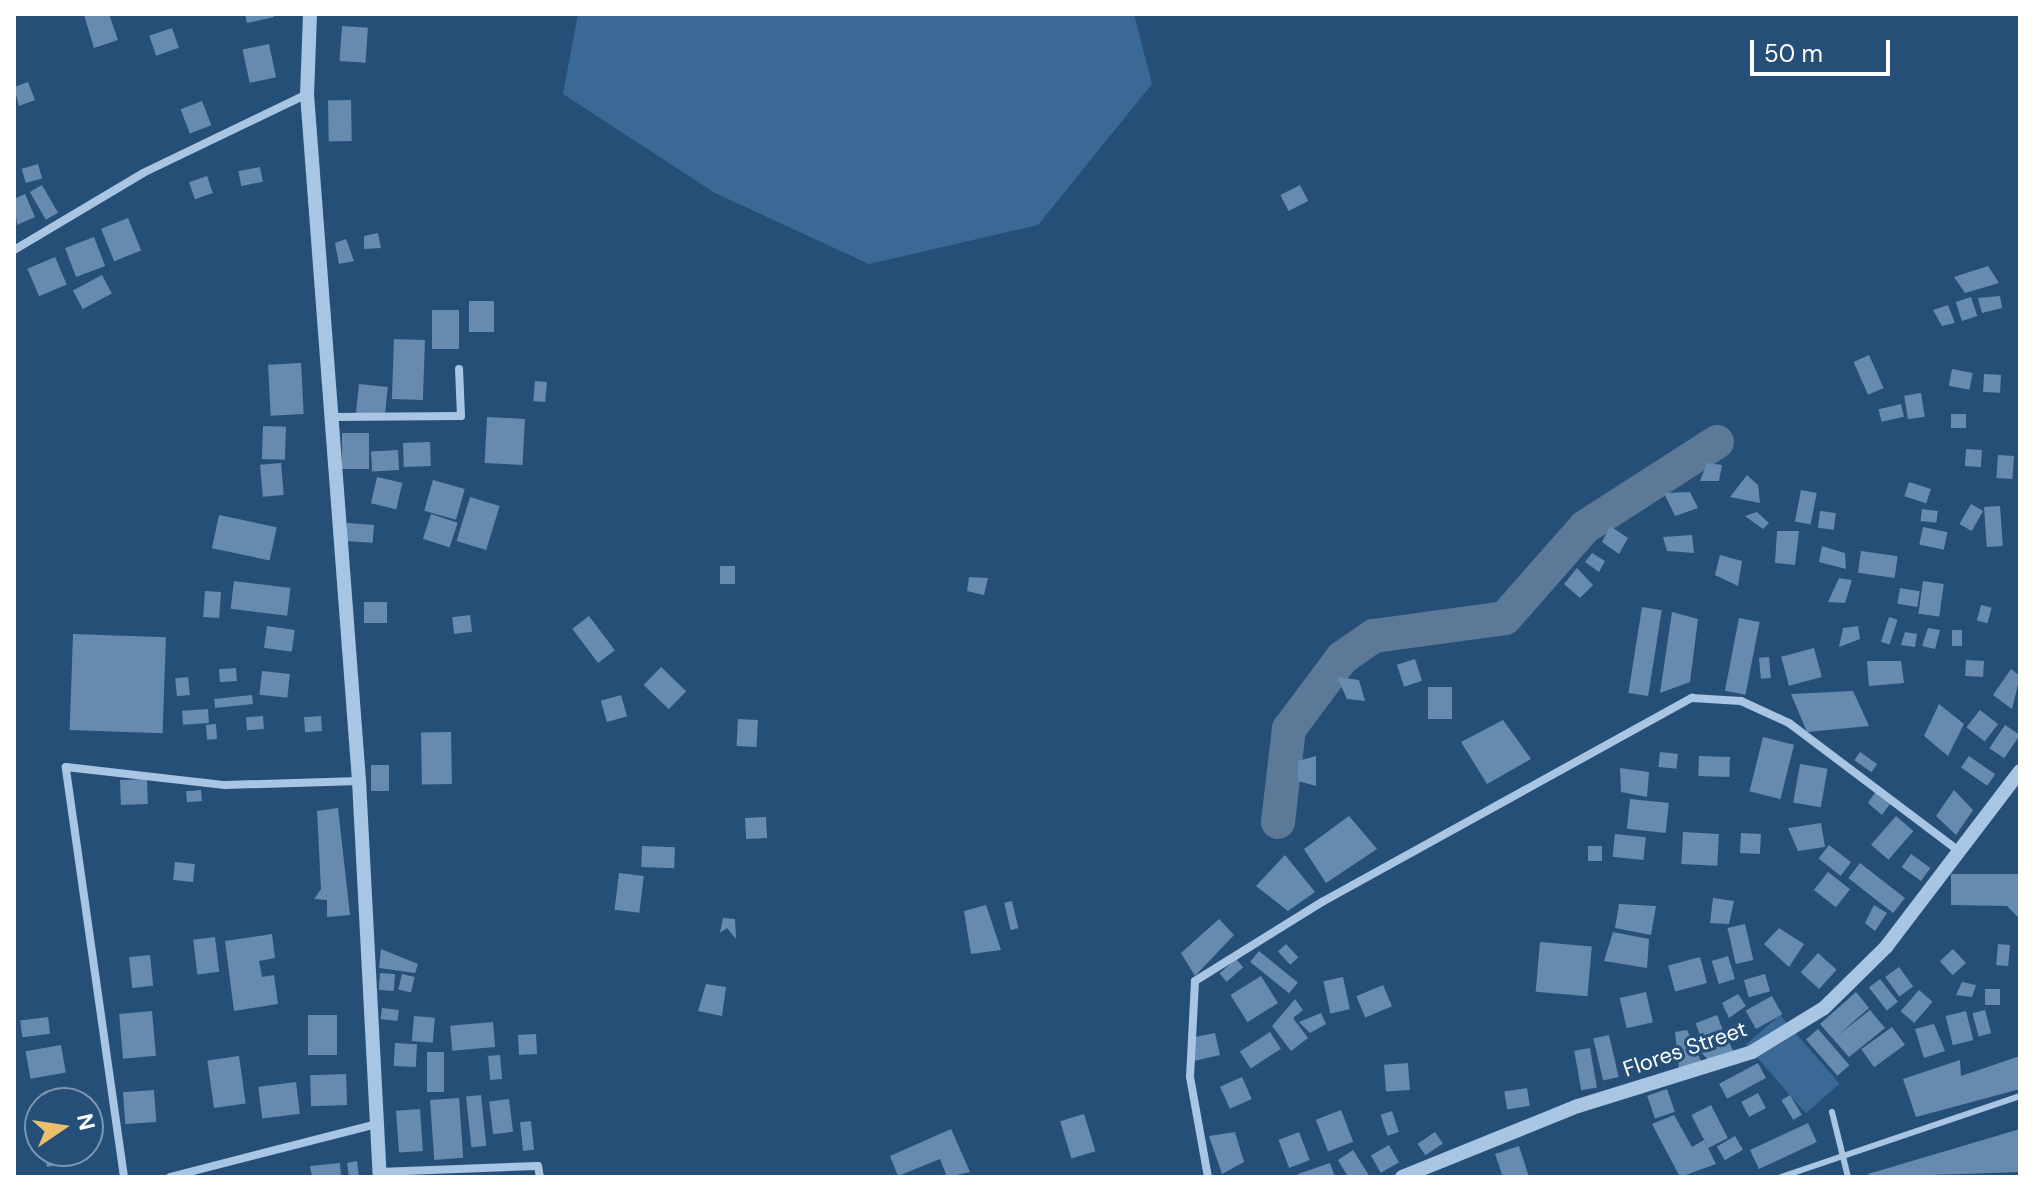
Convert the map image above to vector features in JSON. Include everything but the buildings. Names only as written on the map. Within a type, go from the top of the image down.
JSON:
[{"type":"street","points":[[310,14],[307,94],[359,781],[380,1174],[538,1166],[540,1177]]},
{"type":"street","points":[[14,250],[143,173],[307,94]]},
{"type":"street","points":[[332,417],[461,416],[459,369]]},
{"type":"street","points":[[1208,1177],[1190,1077],[1195,981],[1322,902],[1692,698],[1741,701],[1789,723],[1960,852]]},
{"type":"street","points":[[124,1177],[66,767],[225,785],[359,781]]},
{"type":"street","name":"Flores Street","points":[[1402,1177],[1578,1106],[1752,1052],[1824,1008],[1886,947],[2020,771]]},
{"type":"street","points":[[170,1177],[376,1124]]},
{"type":"lane","points":[[1781,1177],[1842,1151],[2020,1096]]},
{"type":"lane","points":[[1832,1112],[1848,1177]]},
{"type":"shaded area","points":[[578,14],[1134,14],[1152,84],[1038,225],[869,264],[715,193],[563,94]]},
{"type":"shaded area","points":[[1780,1015],[1840,1084],[1806,1113],[1746,1045]]},
{"type":"waterway","points":[[1278,822],[1289,729],[1342,658],[1374,636],[1505,618],[1585,527],[1717,442]]}]
